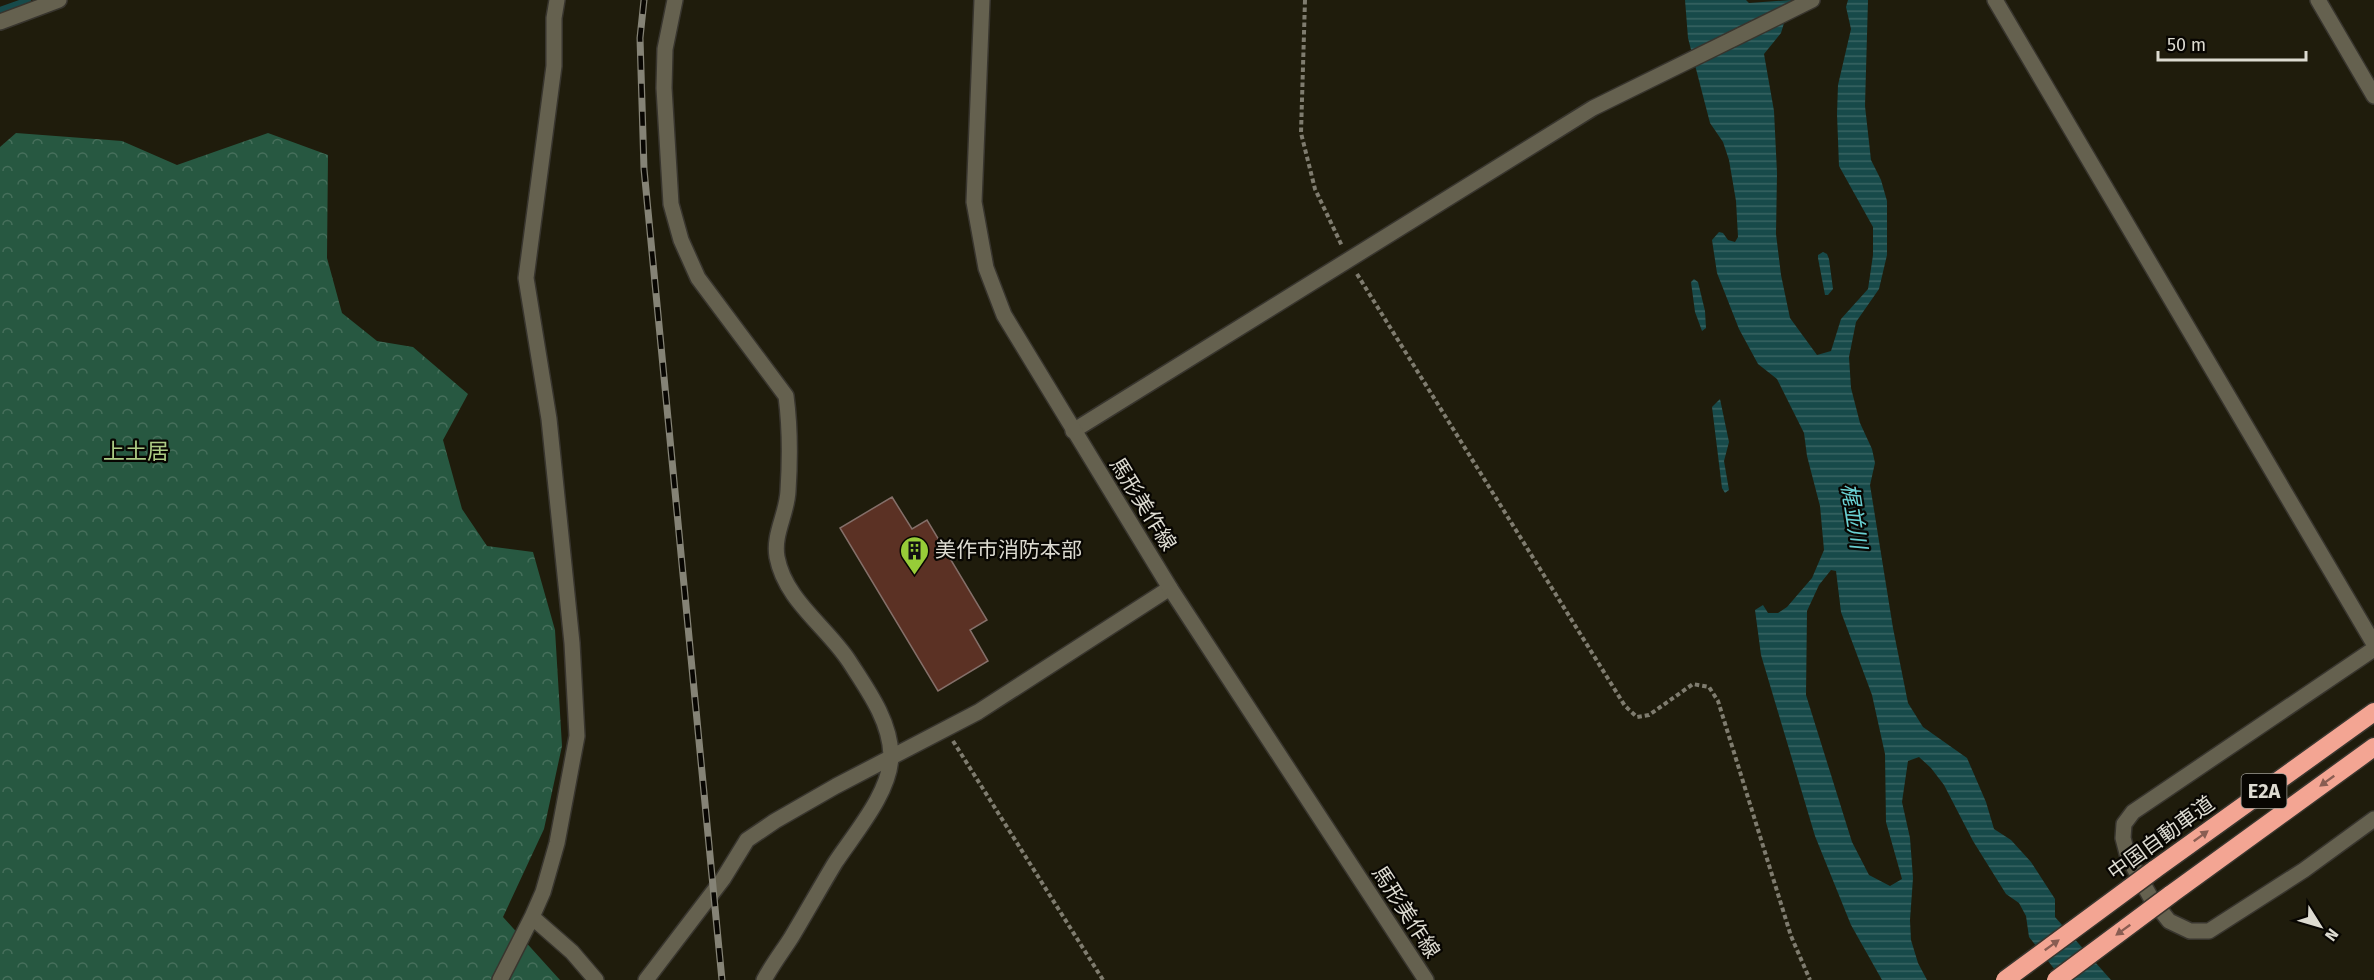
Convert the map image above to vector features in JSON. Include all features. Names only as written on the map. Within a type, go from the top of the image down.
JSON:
[{"type":"highway","name":"中国自動車道","points":[[2005,980],[2374,712]]},
{"type":"highway","name":"E2A","points":[[2056,980],[2374,747]]},
{"type":"street","points":[[0,22],[59,0]]},
{"type":"street","points":[[500,980],[543,892],[557,843],[577,736],[573,655],[549,419],[526,278],[554,66],[554,18],[557,0]]},
{"type":"street","points":[[675,0],[665,49],[664,88],[671,204],[681,240],[698,278],[786,396],[788,492],[785,512],[776,538],[777,557],[790,591],[829,633],[875,701],[888,735],[891,757],[882,789],[871,810],[764,980]]},
{"type":"street","name":"馬形美作線","points":[[982,0],[974,202],[986,268],[1004,315],[1170,588],[1426,980]]},
{"type":"street","points":[[1073,431],[1593,108],[1812,0]]},
{"type":"street","points":[[1995,0],[2374,644]]},
{"type":"street","points":[[2318,0],[2374,96]]},
{"type":"street","points":[[646,980],[723,879],[747,840],[775,821],[891,757],[946,730],[1170,588]]},
{"type":"street","points":[[2374,649],[2133,812],[2124,824],[2123,838],[2128,856],[2151,898],[2169,921],[2190,931],[2209,931],[2304,870],[2374,819]]},
{"type":"street","points":[[532,917],[572,952],[596,980]]},
{"type":"path","points":[[1305,0],[1301,133],[1315,189],[1348,259],[1625,706],[1637,717],[1649,715],[1693,684],[1709,687],[1718,701],[1791,936],[1810,980]]},
{"type":"path","points":[[946,730],[1103,980]]},
{"type":"green space","points":[[16,133],[122,141],[177,165],[268,133],[328,155],[327,258],[342,313],[377,341],[413,347],[468,394],[443,440],[462,509],[487,546],[533,552],[555,630],[562,746],[544,829],[503,917],[560,980],[0,980],[0,147]]},
{"type":"water","name":"梶並川","points":[[1685,0],[1746,0],[1749,3],[1791,0],[1781,33],[1764,54],[1774,111],[1777,173],[1776,234],[1781,275],[1790,318],[1817,355],[1831,351],[1841,319],[1868,289],[1873,255],[1873,227],[1839,166],[1837,114],[1838,85],[1851,29],[1846,7],[1848,0],[1868,0],[1865,106],[1871,160],[1881,180],[1887,201],[1887,255],[1879,289],[1856,322],[1849,357],[1851,388],[1860,423],[1872,449],[1875,463],[1870,485],[1893,628],[1908,703],[1923,727],[1967,758],[1986,802],[1994,829],[2011,840],[2031,862],[2055,899],[2055,917],[2111,980],[2063,980],[2029,937],[2026,916],[2019,903],[2006,894],[1973,841],[1944,785],[1919,757],[1908,761],[1902,802],[1910,838],[1913,878],[1911,940],[1918,963],[1927,980],[1882,980],[1851,925],[1815,836],[1761,655],[1755,610],[1763,605],[1768,613],[1778,613],[1787,607],[1812,578],[1824,550],[1820,506],[1807,456],[1804,433],[1777,379],[1758,364],[1739,329],[1717,273],[1712,240],[1719,232],[1723,233],[1728,240],[1735,242],[1738,237],[1736,201],[1729,160],[1723,142],[1710,123],[1688,38]],"holes":[[[1831,570],[1836,571],[1841,612],[1872,695],[1885,754],[1886,822],[1902,879],[1890,886],[1869,875],[1852,842],[1806,695],[1807,611],[1819,585]]]},
{"type":"water","points":[[1823,252],[1829,259],[1833,289],[1828,295],[1825,295],[1818,258],[1818,255]]},
{"type":"water","points":[[1694,279],[1698,282],[1705,311],[1706,328],[1702,331],[1695,312],[1691,282]]},
{"type":"water","points":[[1720,399],[1729,442],[1724,461],[1729,490],[1725,493],[1722,488],[1712,407]]},
{"type":"building","name":"美作市消防本部","points":[[892,497],[912,529],[927,520],[987,620],[970,630],[988,661],[938,691],[840,528]]},
{"type":"waterway","points":[[0,10],[28,0]]},
{"type":"railway","points":[[644,0],[640,38],[644,169],[722,980]]},
{"type":"place","name":"美作市消防本部","points":[[914,576]]},
{"type":"district","name":"上土居","points":[[136,451]]}]
